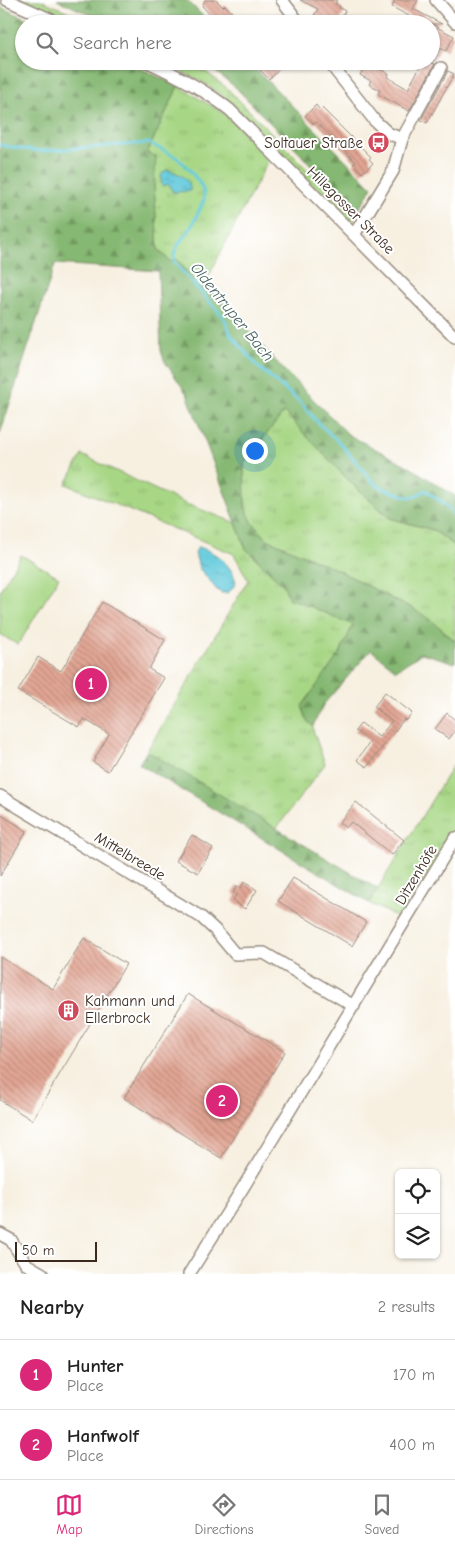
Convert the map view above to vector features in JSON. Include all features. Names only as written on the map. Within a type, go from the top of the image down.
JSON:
[{"type":"street","points":[[7,0],[41,15]]},
{"type":"street","points":[[282,0],[293,15]]},
{"type":"street","points":[[436,0],[455,22]]},
{"type":"street","name":"Hillegosser Straße","points":[[165,70],[204,90],[230,110],[455,337]]},
{"type":"street","points":[[335,70],[379,125],[388,133],[402,139]]},
{"type":"street","points":[[354,235],[393,172],[402,139],[440,70]]},
{"type":"street","name":"Mittelbreede","points":[[0,796],[201,917],[211,924],[235,954],[264,952],[354,1006]]},
{"type":"street","name":"Ditzenhöfe","points":[[189,1274],[455,838]]},
{"type":"street","points":[[0,1234],[11,1240],[26,1264],[43,1274]]},
{"type":"green space","points":[[21,0],[41,0],[75,15],[55,15]]},
{"type":"green space","points":[[57,0],[186,0],[202,15],[91,15]]},
{"type":"green space","points":[[0,7],[18,15],[15,15],[15,70],[144,70],[178,86],[147,153],[156,156],[154,185],[158,250],[171,262],[177,259],[202,289],[206,283],[283,369],[349,435],[408,466],[455,496],[455,546],[433,530],[390,518],[351,483],[284,412],[244,463],[245,507],[252,522],[267,539],[340,571],[430,619],[455,641],[455,663],[422,653],[396,670],[371,650],[323,705],[313,726],[307,721],[302,706],[340,653],[353,625],[289,599],[284,586],[246,549],[187,394],[165,362],[161,351],[158,271],[55,264],[0,434]]},
{"type":"green space","points":[[179,70],[202,70],[227,88],[356,219],[346,219],[232,103],[206,84]]},
{"type":"green space","points":[[213,70],[257,70],[372,187],[359,209],[355,210],[235,87]]},
{"type":"green space","points":[[178,86],[229,116],[268,161],[202,289],[177,259],[171,262],[158,250],[154,185],[156,157],[147,153]]},
{"type":"green space","points":[[284,412],[351,483],[389,518],[433,530],[455,546],[455,641],[442,629],[410,607],[340,571],[267,539],[252,522],[245,507],[244,463]]},
{"type":"green space","points":[[82,455],[184,503],[236,523],[246,549],[285,586],[289,599],[353,625],[340,653],[328,671],[307,721],[313,726],[325,764],[276,829],[147,751],[248,580],[234,554],[66,484]]},
{"type":"green space","points":[[21,555],[59,577],[18,645],[0,634],[0,590]]},
{"type":"green space","points":[[147,751],[378,889],[369,903],[139,764]]},
{"type":"green space","points":[[455,762],[455,829],[400,919],[369,903]]},
{"type":"water","points":[[166,170],[175,172],[186,179],[190,186],[190,191],[173,192],[169,184],[162,186],[161,175]]},
{"type":"water","points":[[198,547],[216,555],[231,570],[236,582],[227,593],[221,593],[217,590],[199,568],[195,553]]},
{"type":"building","points":[[205,0],[216,0],[223,7],[225,5],[234,15],[210,15],[202,6]]},
{"type":"building","points":[[300,0],[337,0],[335,3],[345,11],[343,15],[315,15],[318,9]]},
{"type":"building","points":[[395,0],[418,0],[413,9],[425,15],[407,15],[392,7]]},
{"type":"building","points":[[440,29],[454,36],[446,51],[440,48]]},
{"type":"building","points":[[260,70],[279,70],[269,79]]},
{"type":"building","points":[[363,70],[382,70],[389,74],[387,77],[408,89],[418,70],[432,70],[409,111],[378,94],[380,90],[369,84],[371,81],[360,75]]},
{"type":"building","points":[[448,71],[454,74],[427,123],[421,120]]},
{"type":"building","points":[[316,105],[319,109],[321,107],[371,157],[369,159],[373,163],[362,173],[353,164],[356,162],[316,122],[314,124],[305,116]]},
{"type":"building","points":[[102,602],[165,640],[149,669],[164,678],[108,771],[93,762],[109,734],[84,719],[79,727],[18,691],[38,657],[61,671]]},
{"type":"building","points":[[385,692],[412,713],[406,720],[404,719],[367,767],[357,760],[370,742],[355,731],[361,723],[379,737],[392,721],[374,707]]},
{"type":"building","points":[[447,713],[455,720],[455,731],[449,739],[435,729]]},
{"type":"building","points":[[356,802],[404,840],[392,855],[351,822],[346,828],[339,823]]},
{"type":"building","points":[[0,814],[27,831],[0,876]]},
{"type":"building","points":[[192,835],[213,848],[198,873],[176,861]]},
{"type":"building","points":[[293,878],[366,922],[352,946],[278,901]]},
{"type":"building","points":[[244,882],[257,890],[245,909],[233,901],[236,895],[233,893],[237,886],[241,888]]},
{"type":"building","points":[[84,938],[126,964],[32,1120],[0,1100],[0,957],[53,989]]},
{"type":"building","points":[[188,994],[285,1052],[221,1158],[124,1098]]},
{"type":"waterway","name":"Oldentruper Bach","points":[[0,145],[40,151],[149,143],[176,157],[199,182],[204,192],[204,200],[192,226],[178,245],[174,254],[174,262],[224,318],[231,335],[257,366],[299,401],[319,424],[340,443],[374,483],[382,488],[408,497],[414,497],[426,490],[449,508],[455,516]]},
{"type":"place","name":"Soltauer Straße","points":[[379,143]]},
{"type":"place","name":"Hunter","points":[[91,684]]},
{"type":"place","name":"Kahmann und Ellerbrock","points":[[69,1010]]},
{"type":"place","name":"Hanfwolf","points":[[222,1101]]}]
